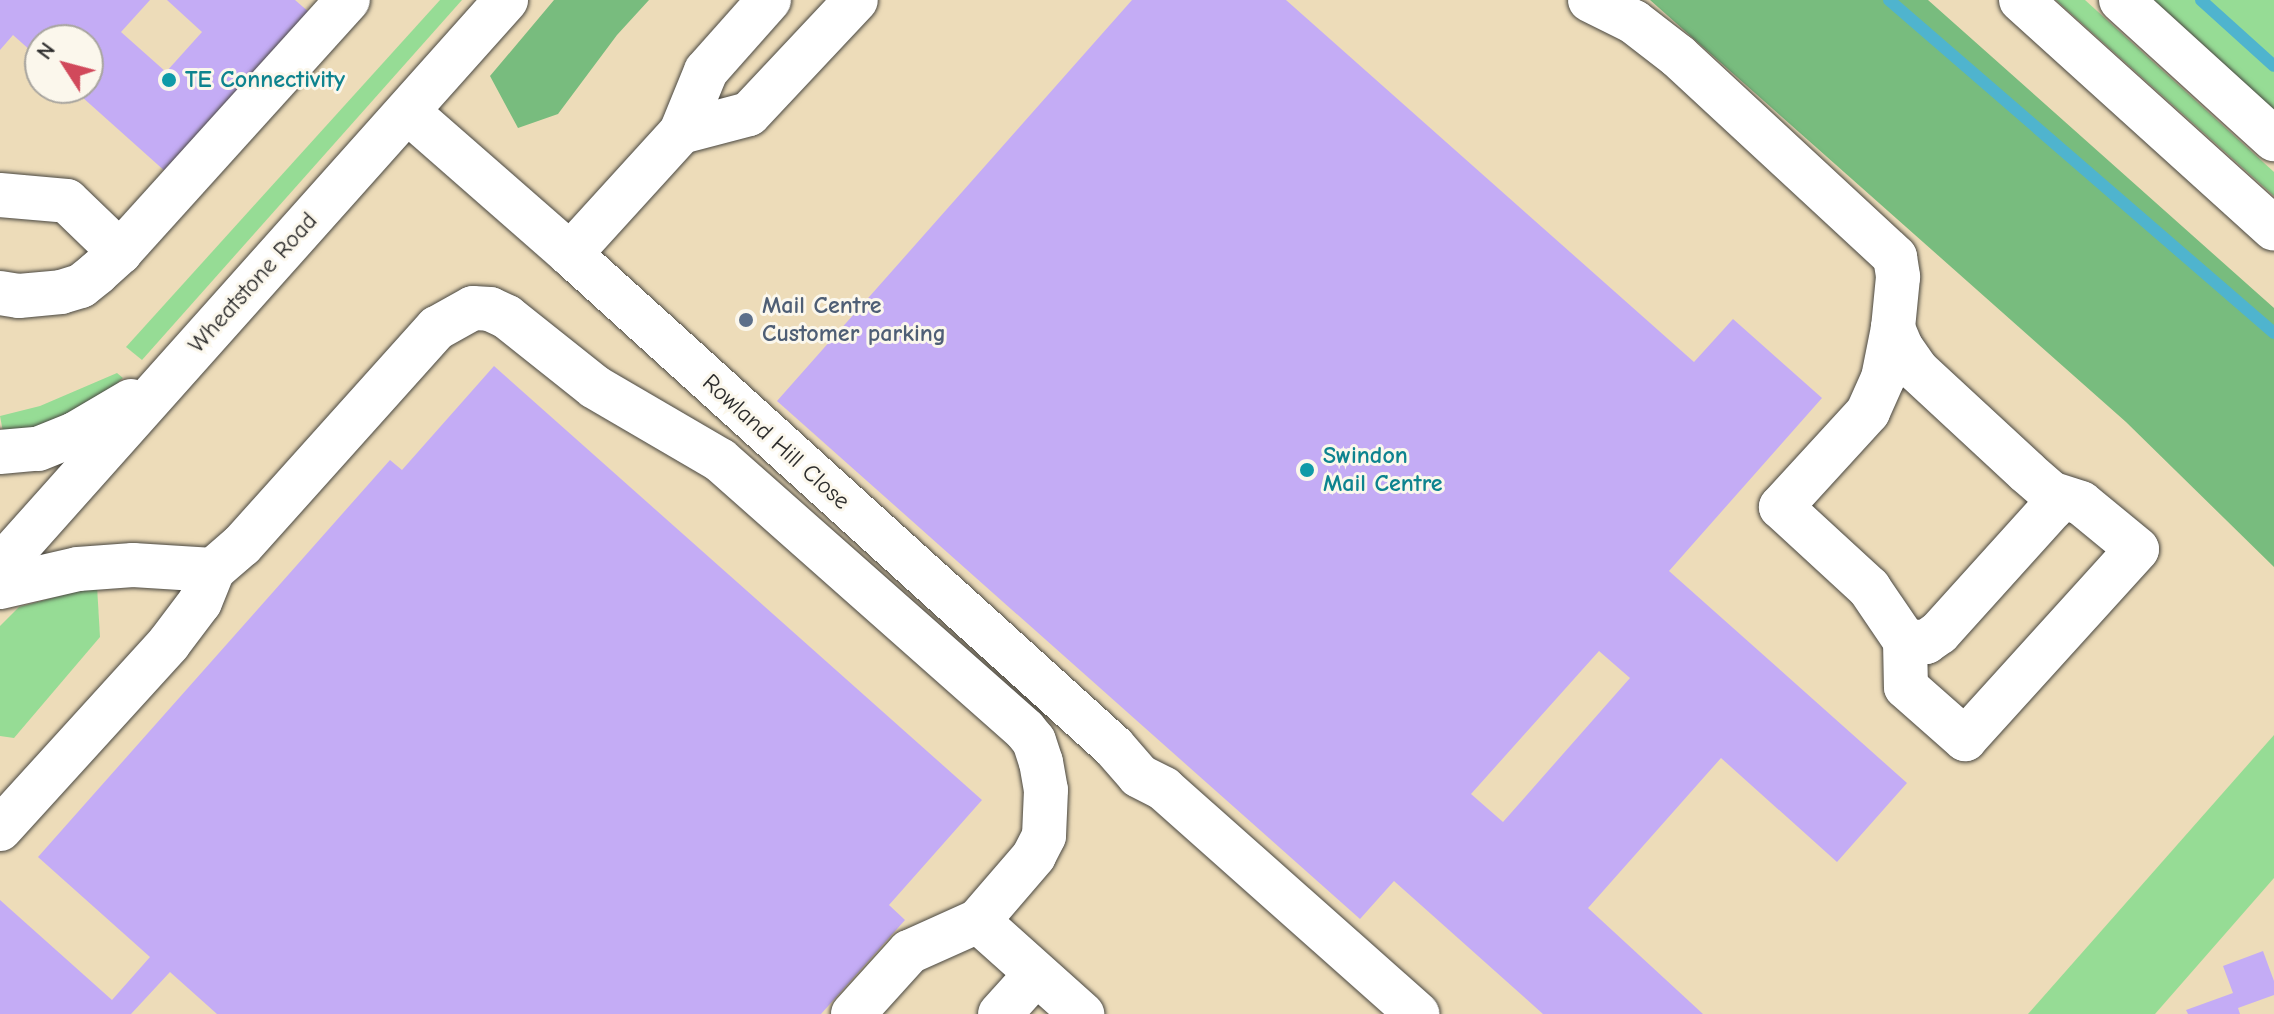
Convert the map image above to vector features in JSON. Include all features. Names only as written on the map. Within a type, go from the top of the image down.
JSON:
[{"type":"main road","points":[[0,293],[44,295],[81,286],[120,252],[348,0]]},
{"type":"main road","name":"Wheatstone Road","points":[[0,567],[506,0]]},
{"type":"main road","points":[[570,254],[681,132],[706,71],[769,0]]},
{"type":"main road","points":[[681,132],[749,114],[856,0]]},
{"type":"main road","points":[[1590,0],[1634,22],[1678,56],[1895,257],[1898,277],[1893,328],[1883,378],[1868,412],[1781,507],[1869,588],[1905,641],[1906,687],[1965,739],[2137,549],[2081,503],[2051,493],[1917,370],[1901,347],[1893,328]]},
{"type":"main road","points":[[2021,0],[2274,229]]},
{"type":"main road","points":[[2121,0],[2274,139]]},
{"type":"main road","name":"Rowland Hill Close","points":[[408,112],[570,254],[1114,747],[1139,776],[1164,789],[1417,1014]]},
{"type":"main road","points":[[0,195],[67,201],[120,252]]},
{"type":"main road","points":[[0,829],[169,643],[200,602],[213,570],[242,545],[437,328],[473,308],[490,309],[507,317],[595,387],[720,460],[1034,741],[1046,790],[1044,836],[1034,856],[978,921],[909,952],[853,1014]]},
{"type":"main road","points":[[0,452],[38,449],[75,434],[170,376]]},
{"type":"main road","points":[[1905,641],[1926,642],[1939,633],[2052,508],[2051,493]]},
{"type":"main road","points":[[0,587],[78,569],[133,565],[213,570]]},
{"type":"main road","points":[[978,921],[1082,1014]]},
{"type":"main road","points":[[1000,1014],[1036,974]]},
{"type":"green space","points":[[440,0],[462,0],[142,360],[126,347]]},
{"type":"green space","points":[[554,0],[649,0],[617,35],[558,114],[518,128],[490,76]]},
{"type":"green space","points":[[1650,0],[1928,0],[2274,308],[2274,567],[2126,422]]},
{"type":"green space","points":[[2056,0],[2085,0],[2274,172],[2274,196]]},
{"type":"green space","points":[[2154,0],[2274,0],[2274,110]]},
{"type":"green space","points":[[117,373],[123,378],[86,411],[4,437],[0,416],[40,406]]},
{"type":"green space","points":[[97,586],[100,637],[14,738],[0,736],[0,626],[19,607]]},
{"type":"green space","points":[[2274,735],[2274,878],[2155,1014],[2028,1014]]},
{"type":"building","name":"TE Connectivity","points":[[0,0],[150,0],[121,32],[166,72],[202,32],[167,0],[295,0],[310,13],[167,173],[90,104],[104,104],[104,24],[24,24],[24,45],[13,35],[0,50]]},
{"type":"building","name":"Swindon Mail Centre","points":[[1132,0],[1286,0],[1694,362],[1733,319],[1822,398],[1669,571],[1907,783],[1837,862],[1721,758],[1588,908],[1703,1014],[1543,1014],[1394,881],[1360,919],[777,401]],"holes":[[[1599,651],[1630,678],[1503,822],[1471,794]]]},
{"type":"building","points":[[494,366],[982,800],[889,905],[905,920],[821,1014],[217,1014],[170,972],[131,1014],[0,1014],[0,900],[112,1000],[150,957],[38,857],[390,460],[402,470]]},
{"type":"building","points":[[2263,951],[2274,981],[2274,995],[2238,1008],[2240,1014],[2188,1014],[2186,1010],[2233,993],[2223,966]]},
{"type":"waterway","points":[[1889,0],[2274,333]]},
{"type":"waterway","points":[[2201,0],[2274,66]]},
{"type":"place","name":"TE Connectivity","points":[[169,80]]},
{"type":"place","name":"Mail Centre Customer parking","points":[[746,320]]},
{"type":"place","name":"Swindon Mail Centre","points":[[1307,470]]}]
